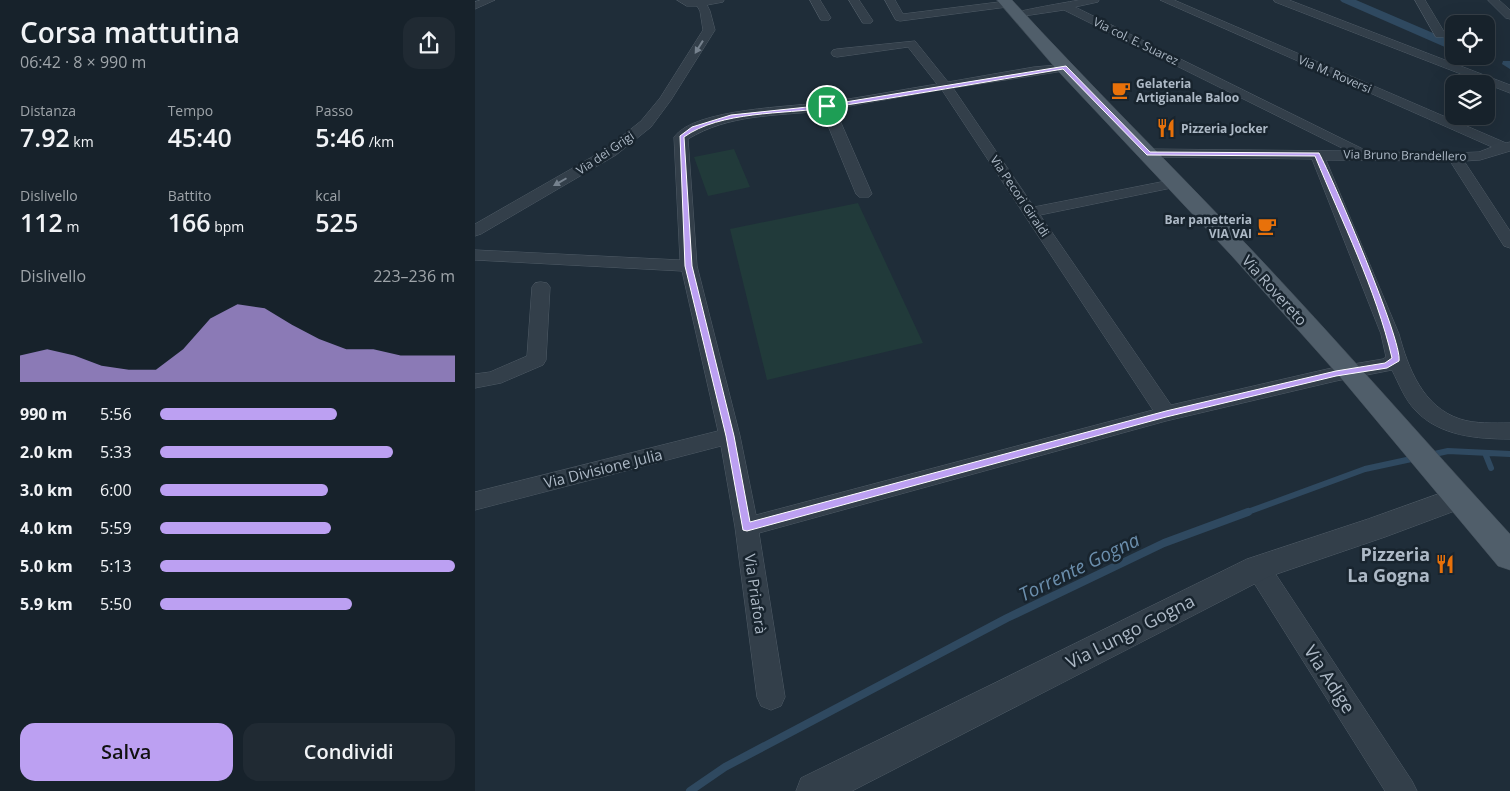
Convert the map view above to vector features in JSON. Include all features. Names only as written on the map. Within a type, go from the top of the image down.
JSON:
[{"type":"main road","name":"Via Rovereto","points":[[1009,6],[1064,67],[1149,153],[1350,372],[1510,556]]},
{"type":"street","points":[[475,6],[490,0]]},
{"type":"street","points":[[682,0],[691,4],[699,1],[719,0]]},
{"type":"street","points":[[815,0],[825,18]]},
{"type":"street","points":[[854,0],[867,22]]},
{"type":"street","points":[[890,0],[900,18],[966,9],[1009,6],[1066,7],[1094,0]]},
{"type":"street","points":[[959,0],[966,9]]},
{"type":"street","name":"Via M. Roversi","points":[[1165,0],[1508,147]]},
{"type":"street","points":[[1279,0],[1510,89]]},
{"type":"street","points":[[1421,0],[1441,35]]},
{"type":"street","points":[[1493,0],[1510,16]]},
{"type":"street","name":"Via dei Grigi","points":[[475,231],[611,152],[646,124],[665,100],[709,30],[705,11],[699,1]]},
{"type":"street","name":"Via col. E. Suarez","points":[[1066,7],[1367,155]]},
{"type":"street","name":"Via Pecori Giraldi","points":[[837,53],[911,43],[945,86],[1032,212],[1166,414]]},
{"type":"street","points":[[864,194],[827,106],[1064,67]]},
{"type":"street","name":"Via Priaforà","points":[[771,696],[747,527],[730,436],[689,266],[681,137],[694,128],[731,117],[827,106]]},
{"type":"street","name":"Via Bruno Brandellero","points":[[1149,153],[1454,157],[1480,156],[1508,147]]},
{"type":"street","points":[[1317,154],[1371,284],[1390,334],[1396,359],[1423,406],[1444,421],[1469,431],[1510,431]]},
{"type":"street","points":[[1454,157],[1510,243]]},
{"type":"street","points":[[1032,212],[1176,183]]},
{"type":"street","points":[[475,255],[689,266]]},
{"type":"street","points":[[475,381],[494,378],[536,360],[541,287]]},
{"type":"street","points":[[747,527],[1166,414],[1387,365],[1396,359]]},
{"type":"street","name":"Via Divisione Julia","points":[[475,501],[730,436]]},
{"type":"street","name":"Via Lungo Gogna","points":[[814,791],[1258,568],[1375,530],[1458,498]]},
{"type":"street","name":"Via Adige","points":[[1258,568],[1397,789]]},
{"type":"green space","points":[[734,149],[750,187],[708,196],[694,157]]},
{"type":"green space","points":[[858,203],[923,343],[767,380],[730,229]]},
{"type":"waterway","points":[[1346,0],[1445,43]]},
{"type":"waterway","name":"Torrente Gogna","points":[[1430,455],[1448,451],[1510,454]]},
{"type":"waterway","points":[[1485,453],[1491,468]]},
{"type":"waterway","name":"Torrente Gogna","points":[[1245,513],[1365,469],[1416,458]]},
{"type":"waterway","name":"Torrente Gogna","points":[[690,791],[725,767],[1007,618],[1164,543],[1248,512]]},
{"type":"place","name":"Gelateria Artigianale Baloo","points":[[1121,90]]},
{"type":"place","name":"Pizzeria Jocker","points":[[1166,128]]},
{"type":"place","name":"Bar panetteria VIA VAI","points":[[1267,226]]},
{"type":"place","name":"Pizzeria La Gogna","points":[[1445,564]]},
{"type":"route","points":[[1064,67],[1149,153],[1317,154],[1368,275],[1390,334],[1396,359],[1387,365],[1336,374],[1166,414],[747,527],[730,436],[689,266],[681,137],[694,128],[731,117],[827,106],[1064,67]]}]
